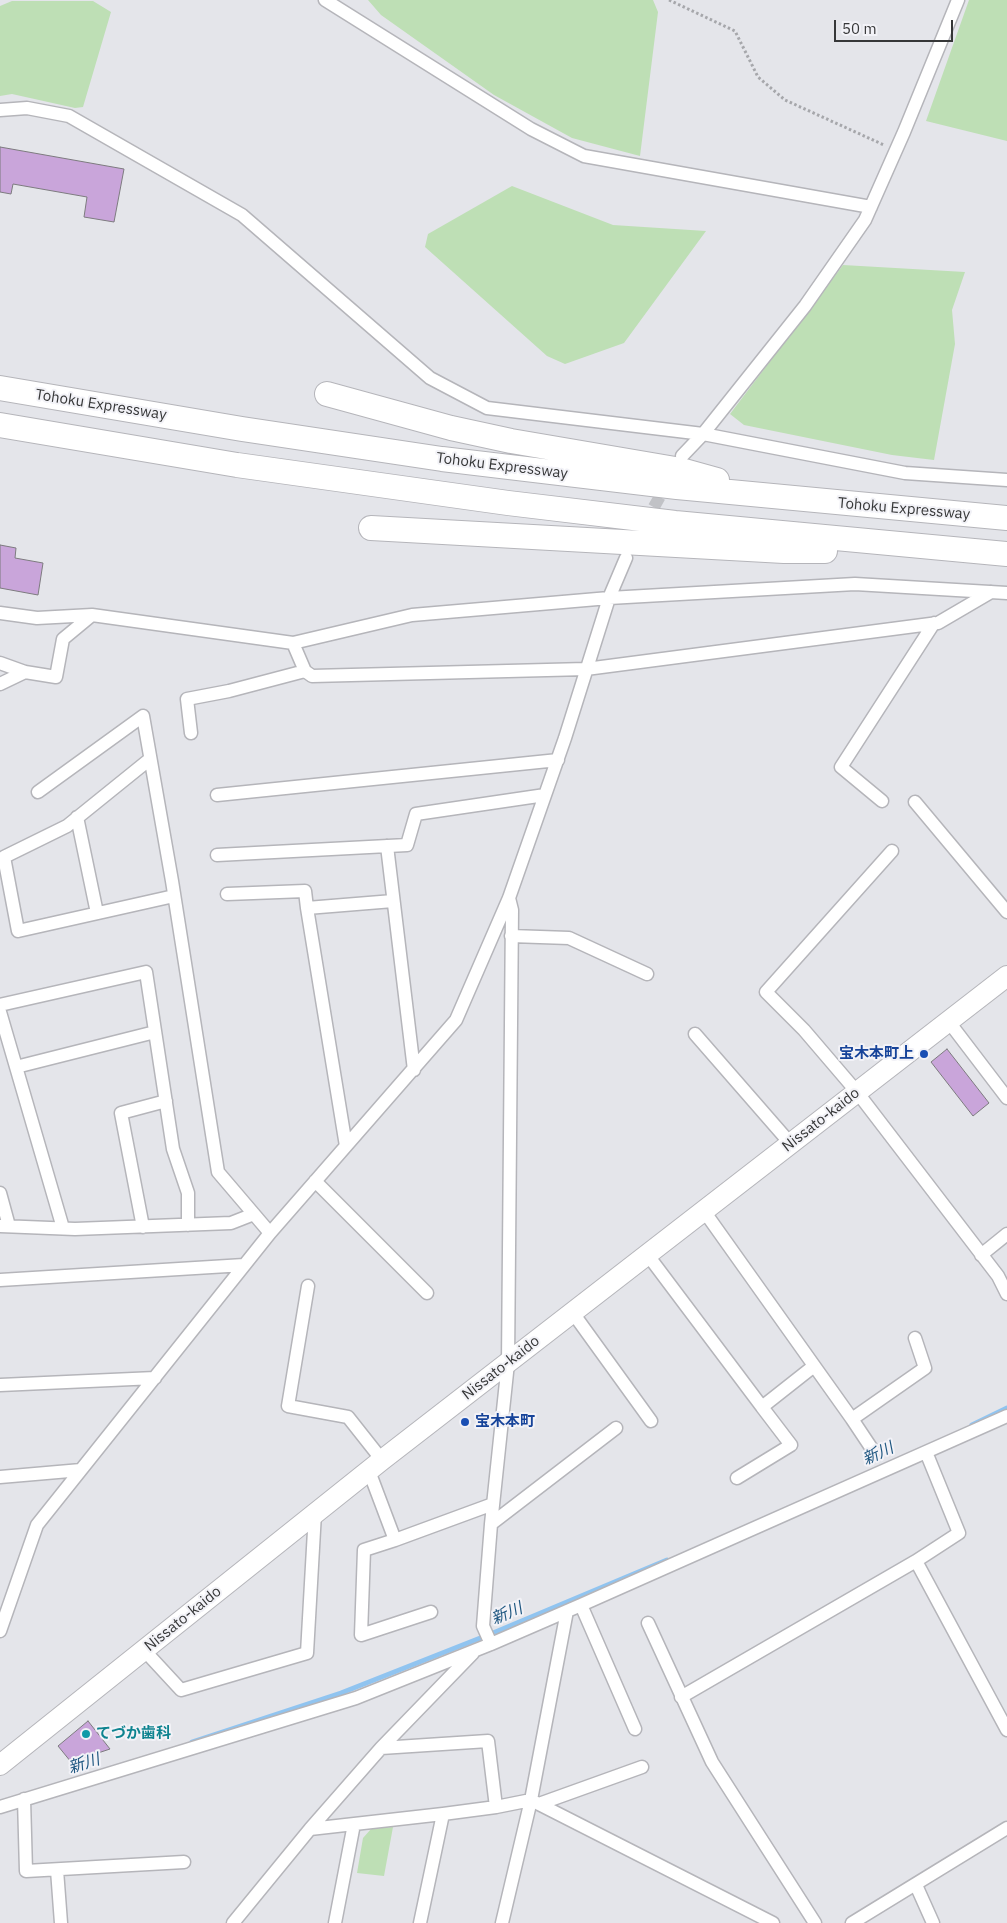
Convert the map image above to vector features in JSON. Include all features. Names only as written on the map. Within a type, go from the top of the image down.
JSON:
[{"type":"highway","name":"Tohoku Expressway","points":[[0,388],[233,427],[442,459],[782,498],[1007,518]]},
{"type":"highway","points":[[327,394],[451,428],[511,441],[681,470],[782,498]]},
{"type":"highway","points":[[0,425],[237,465],[508,503],[685,524],[946,550],[1007,554]]},
{"type":"highway","points":[[371,528],[784,551],[946,550]]},
{"type":"main road","name":"Nissato-kaido","points":[[0,1765],[375,1465],[1007,976]]},
{"type":"street","points":[[325,0],[531,129],[584,156],[871,207]]},
{"type":"street","points":[[682,456],[703,434],[805,306],[865,220],[958,0]]},
{"type":"street","points":[[0,110],[28,108],[69,116],[242,215],[430,378],[487,408],[703,434],[905,473],[1007,480]]},
{"type":"street","points":[[0,1631],[37,1525],[156,1378],[270,1232],[456,1020],[510,898],[558,760],[609,598],[626,558]]},
{"type":"street","points":[[0,613],[37,618],[92,615],[293,643],[412,615],[609,598],[854,584],[1007,593]]},
{"type":"street","points":[[293,643],[305,670],[312,676],[586,669],[938,623],[992,592]]},
{"type":"street","points":[[0,663],[25,672],[56,677],[63,639],[92,615]]},
{"type":"street","points":[[882,801],[841,767],[934,623]]},
{"type":"street","points":[[191,733],[187,699],[229,691],[305,670]]},
{"type":"street","points":[[0,684],[25,672]]},
{"type":"street","points":[[38,792],[143,716],[218,1172],[270,1232]]},
{"type":"street","points":[[150,759],[67,826],[4,857],[18,931],[174,896]]},
{"type":"street","points":[[217,795],[558,760]]},
{"type":"street","points":[[217,855],[407,845],[416,814],[545,795]]},
{"type":"street","points":[[915,802],[1007,912]]},
{"type":"street","points":[[77,817],[97,913]]},
{"type":"street","points":[[387,846],[414,1070]]},
{"type":"street","points":[[892,850],[766,992],[804,1030],[857,1092],[998,1276],[1007,1294]]},
{"type":"street","points":[[227,894],[305,891],[346,1146]]},
{"type":"street","points":[[491,1644],[483,1626],[491,1524],[508,1363],[512,910],[510,898]]},
{"type":"street","points":[[307,908],[393,901]]},
{"type":"street","points":[[511,936],[569,938],[647,974]]},
{"type":"street","points":[[0,1005],[146,972],[173,1149],[188,1193],[188,1225]]},
{"type":"street","points":[[0,1012],[63,1228]]},
{"type":"street","points":[[948,1022],[1007,1098]]},
{"type":"street","points":[[16,1067],[155,1032]]},
{"type":"street","points":[[695,1034],[790,1143]]},
{"type":"street","points":[[143,1227],[121,1113],[166,1101]]},
{"type":"street","points":[[315,1181],[427,1293]]},
{"type":"street","points":[[0,1193],[5,1226],[63,1228],[143,1227],[231,1223],[254,1214]]},
{"type":"street","points":[[704,1210],[874,1452]]},
{"type":"street","points":[[981,1254],[1007,1234]]},
{"type":"street","points":[[647,1254],[790,1445],[737,1478]]},
{"type":"street","points":[[0,1280],[244,1265]]},
{"type":"street","points":[[308,1286],[288,1406],[348,1417],[375,1465],[395,1540]]},
{"type":"street","points":[[573,1313],[651,1421]]},
{"type":"street","points":[[852,1420],[925,1368],[915,1338]]},
{"type":"street","points":[[762,1407],[814,1366]]},
{"type":"street","points":[[0,1385],[156,1378]]},
{"type":"street","points":[[0,1807],[356,1698],[491,1644],[1007,1416]]},
{"type":"street","points":[[491,1524],[616,1428]]},
{"type":"street","points":[[681,1696],[916,1561],[958,1533],[926,1452]]},
{"type":"street","points":[[0,1477],[81,1470]]},
{"type":"street","points":[[431,1612],[361,1635],[364,1550],[493,1504]]},
{"type":"street","points":[[144,1650],[181,1690],[307,1653],[315,1513]]},
{"type":"street","points":[[916,1561],[1007,1730]]},
{"type":"street","points":[[581,1605],[635,1729]]},
{"type":"street","points":[[502,1923],[535,1802],[567,1611]]},
{"type":"street","points":[[648,1624],[712,1762],[814,1923]]},
{"type":"street","points":[[233,1923],[310,1829],[381,1748],[476,1650]]},
{"type":"street","points":[[381,1748],[488,1741],[496,1807]]},
{"type":"street","points":[[310,1829],[535,1802],[642,1767]]},
{"type":"street","points":[[24,1799],[26,1871],[184,1862]]},
{"type":"street","points":[[535,1802],[773,1923]]},
{"type":"street","points":[[420,1923],[443,1814]]},
{"type":"street","points":[[335,1923],[354,1824]]},
{"type":"street","points":[[852,1923],[1007,1828]]},
{"type":"street","points":[[57,1870],[61,1923]]},
{"type":"street","points":[[916,1885],[932,1923]]},
{"type":"path","points":[[669,0],[735,31],[758,77],[785,100],[896,150]]},
{"type":"green space","points":[[368,0],[653,0],[658,12],[640,156],[572,138],[494,95],[381,15]]},
{"type":"green space","points":[[969,0],[1007,0],[1007,141],[926,121]]},
{"type":"green space","points":[[12,1],[93,1],[111,12],[83,107],[75,108],[12,94],[0,96],[0,6]]},
{"type":"green space","points":[[512,186],[613,225],[706,231],[624,343],[565,364],[547,356],[425,247],[428,234]]},
{"type":"green space","points":[[843,265],[965,272],[952,310],[955,344],[934,460],[892,455],[744,425],[730,414]]},
{"type":"green space","points":[[393,1827],[384,1876],[357,1873],[363,1838],[371,1829]]},
{"type":"building","points":[[0,147],[124,169],[114,222],[84,217],[87,197],[13,184],[11,194],[0,192]]},
{"type":"building","points":[[0,545],[16,548],[15,558],[43,563],[38,595],[0,588]]},
{"type":"building","points":[[947,1049],[989,1103],[973,1116],[931,1062]]},
{"type":"building","name":"てづか歯科","points":[[88,1721],[110,1749],[71,1762],[58,1746]]},
{"type":"waterway","name":"新川","points":[[972,1425],[1007,1408]]},
{"type":"waterway","name":"新川","points":[[192,1742],[341,1693],[493,1633],[667,1560]]},
{"type":"tunnel","points":[[645,523],[668,482]]},
{"type":"place","name":"宝木本町上","points":[[924,1054]]},
{"type":"place","name":"宝木本町","points":[[465,1422]]},
{"type":"place","name":"てづか歯科","points":[[86,1734]]}]
